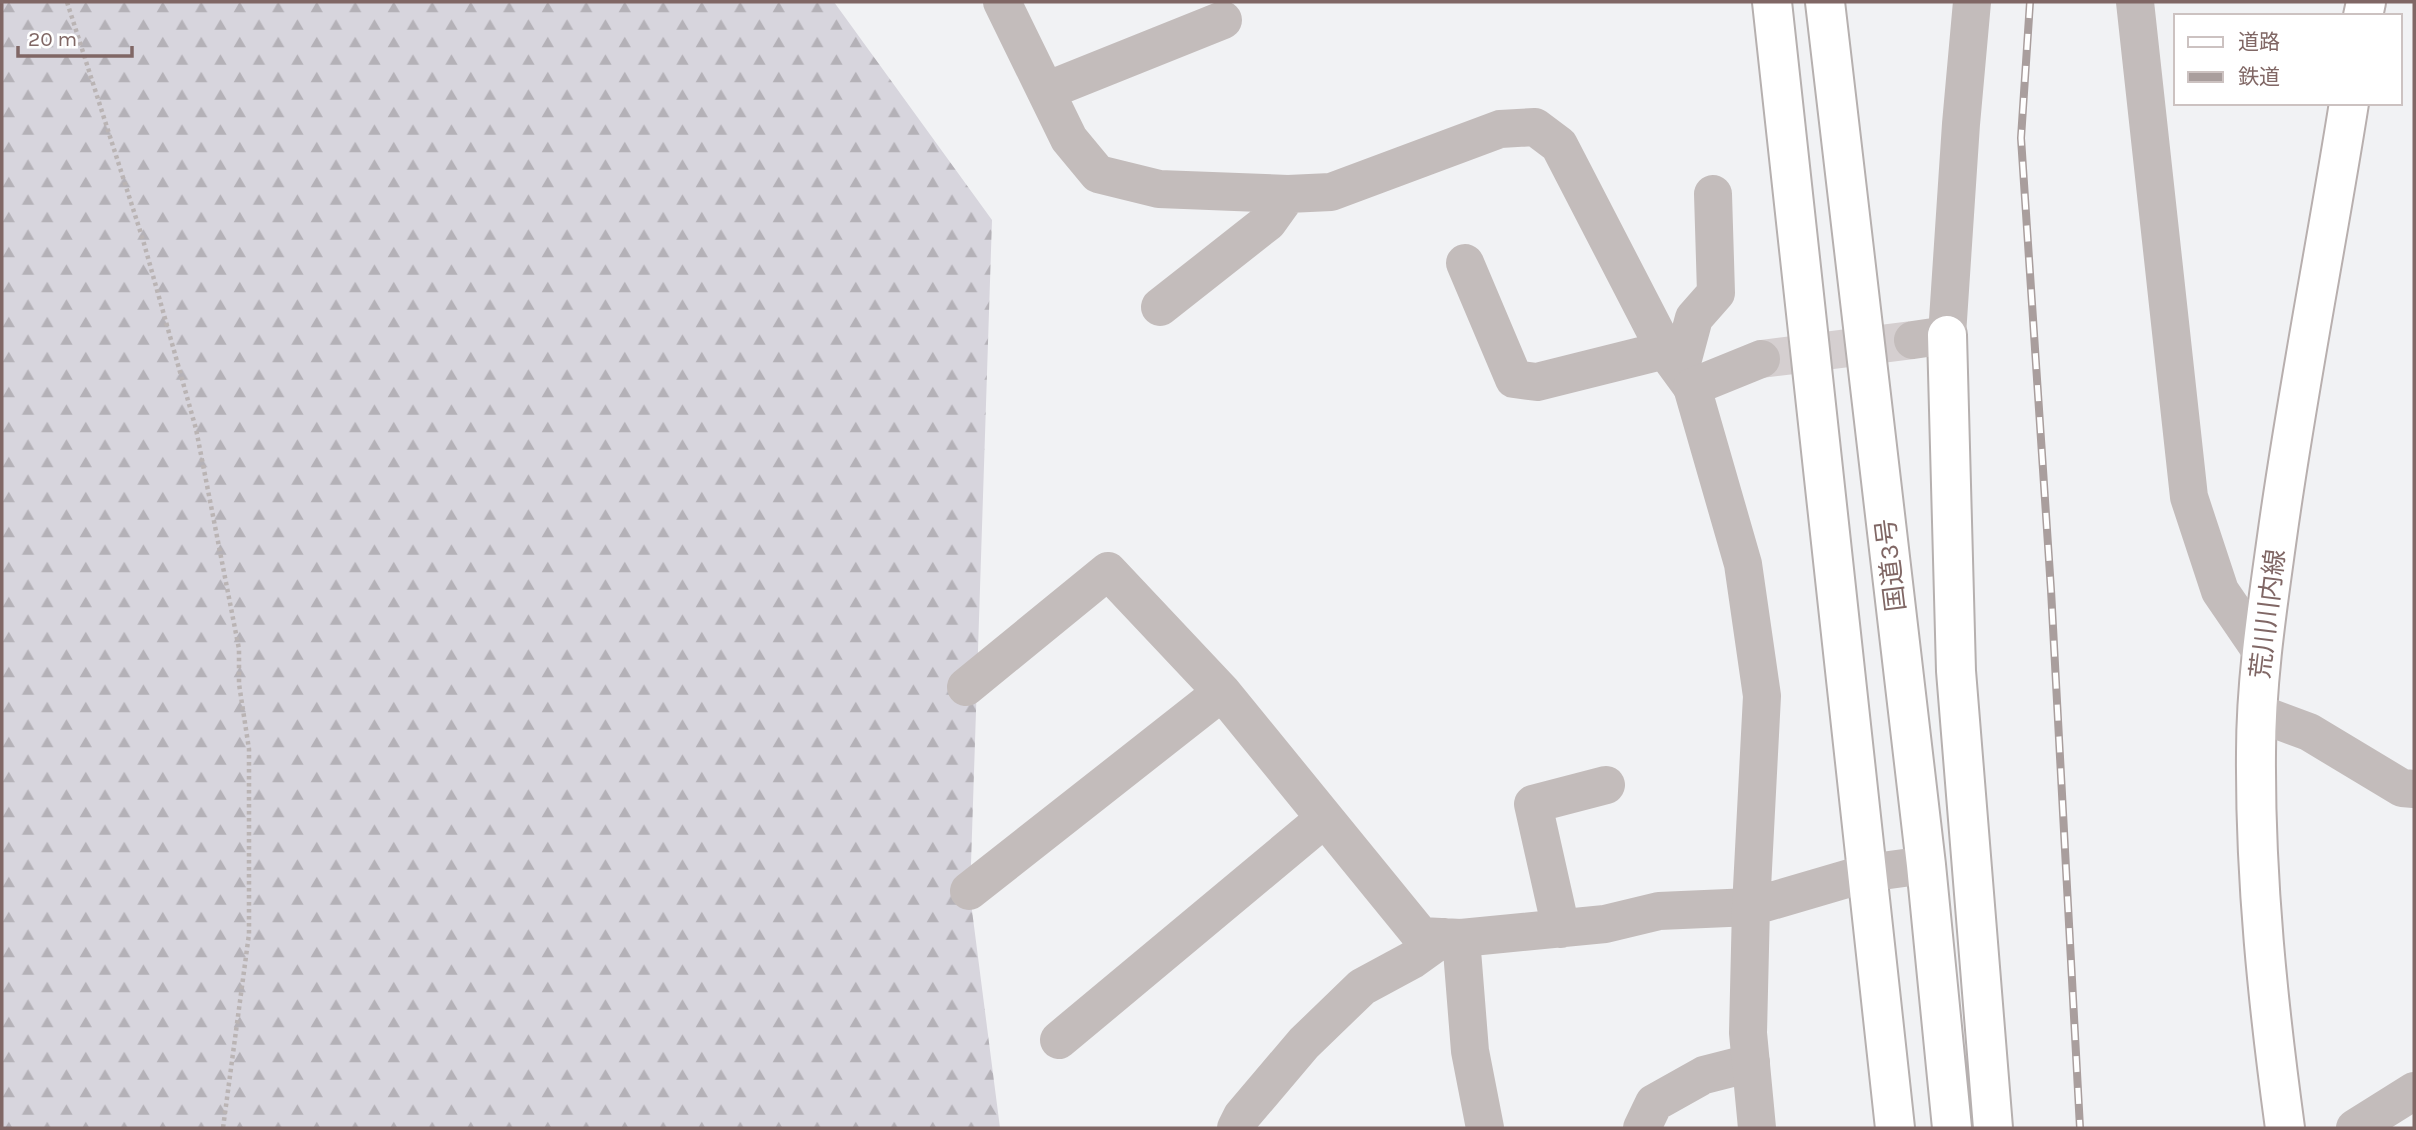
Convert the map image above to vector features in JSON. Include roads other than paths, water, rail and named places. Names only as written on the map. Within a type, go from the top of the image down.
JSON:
[{"type":"main road","points":[[1772,2],[1895,1128]]},
{"type":"main road","name":"国道3号","points":[[1825,2],[1926,866],[1952,1128]]},
{"type":"main road","name":"荒川川内線","points":[[2285,1128],[2271,1026],[2260,888],[2255,752],[2261,651],[2287,468],[2349,105]]},
{"type":"main road","points":[[1930,338],[1993,1128]]},
{"type":"street","points":[[1002,2],[1069,139],[1098,174],[1159,189],[1288,194],[1331,192],[1500,129],[1535,127],[1559,145],[1679,369],[1743,564],[1762,696],[1751,906],[1748,1033],[1757,1128]]},
{"type":"street","points":[[1930,338],[1961,124],[1972,2]]},
{"type":"street","points":[[2135,2],[2189,497],[2220,592],[2261,651]]},
{"type":"street","points":[[1046,92],[1223,20]]},
{"type":"street","points":[[1160,307],[1268,222],[1288,194]]},
{"type":"street","points":[[1679,369],[1694,318],[1716,293],[1713,194]]},
{"type":"street","points":[[1465,263],[1514,379],[1537,382],[1761,359]]},
{"type":"street","points":[[966,687],[1108,571],[1222,692],[1421,936],[1452,937],[1561,929],[1605,924],[1659,911],[1751,906],[1867,873],[1926,866]]},
{"type":"street","points":[[969,891],[1222,692]]},
{"type":"street","points":[[2258,713],[2309,732],[2402,788],[2414,789]]},
{"type":"street","points":[[1561,929],[1533,804],[1606,785]]},
{"type":"street","points":[[1059,1040],[1324,819]]},
{"type":"street","points":[[1236,1128],[1242,1116],[1304,1043],[1362,987],[1452,937]]},
{"type":"street","points":[[1452,937],[1485,1128]]},
{"type":"street","points":[[1642,1128],[1654,1104],[1704,1075],[1751,1063]]},
{"type":"street","points":[[2355,1128],[2414,1091]]},
{"type":"tunnel","points":[[1761,359],[1913,340]]},
{"type":"railway","points":[[2030,2],[2021,138],[2051,590],[2080,1128]]}]
